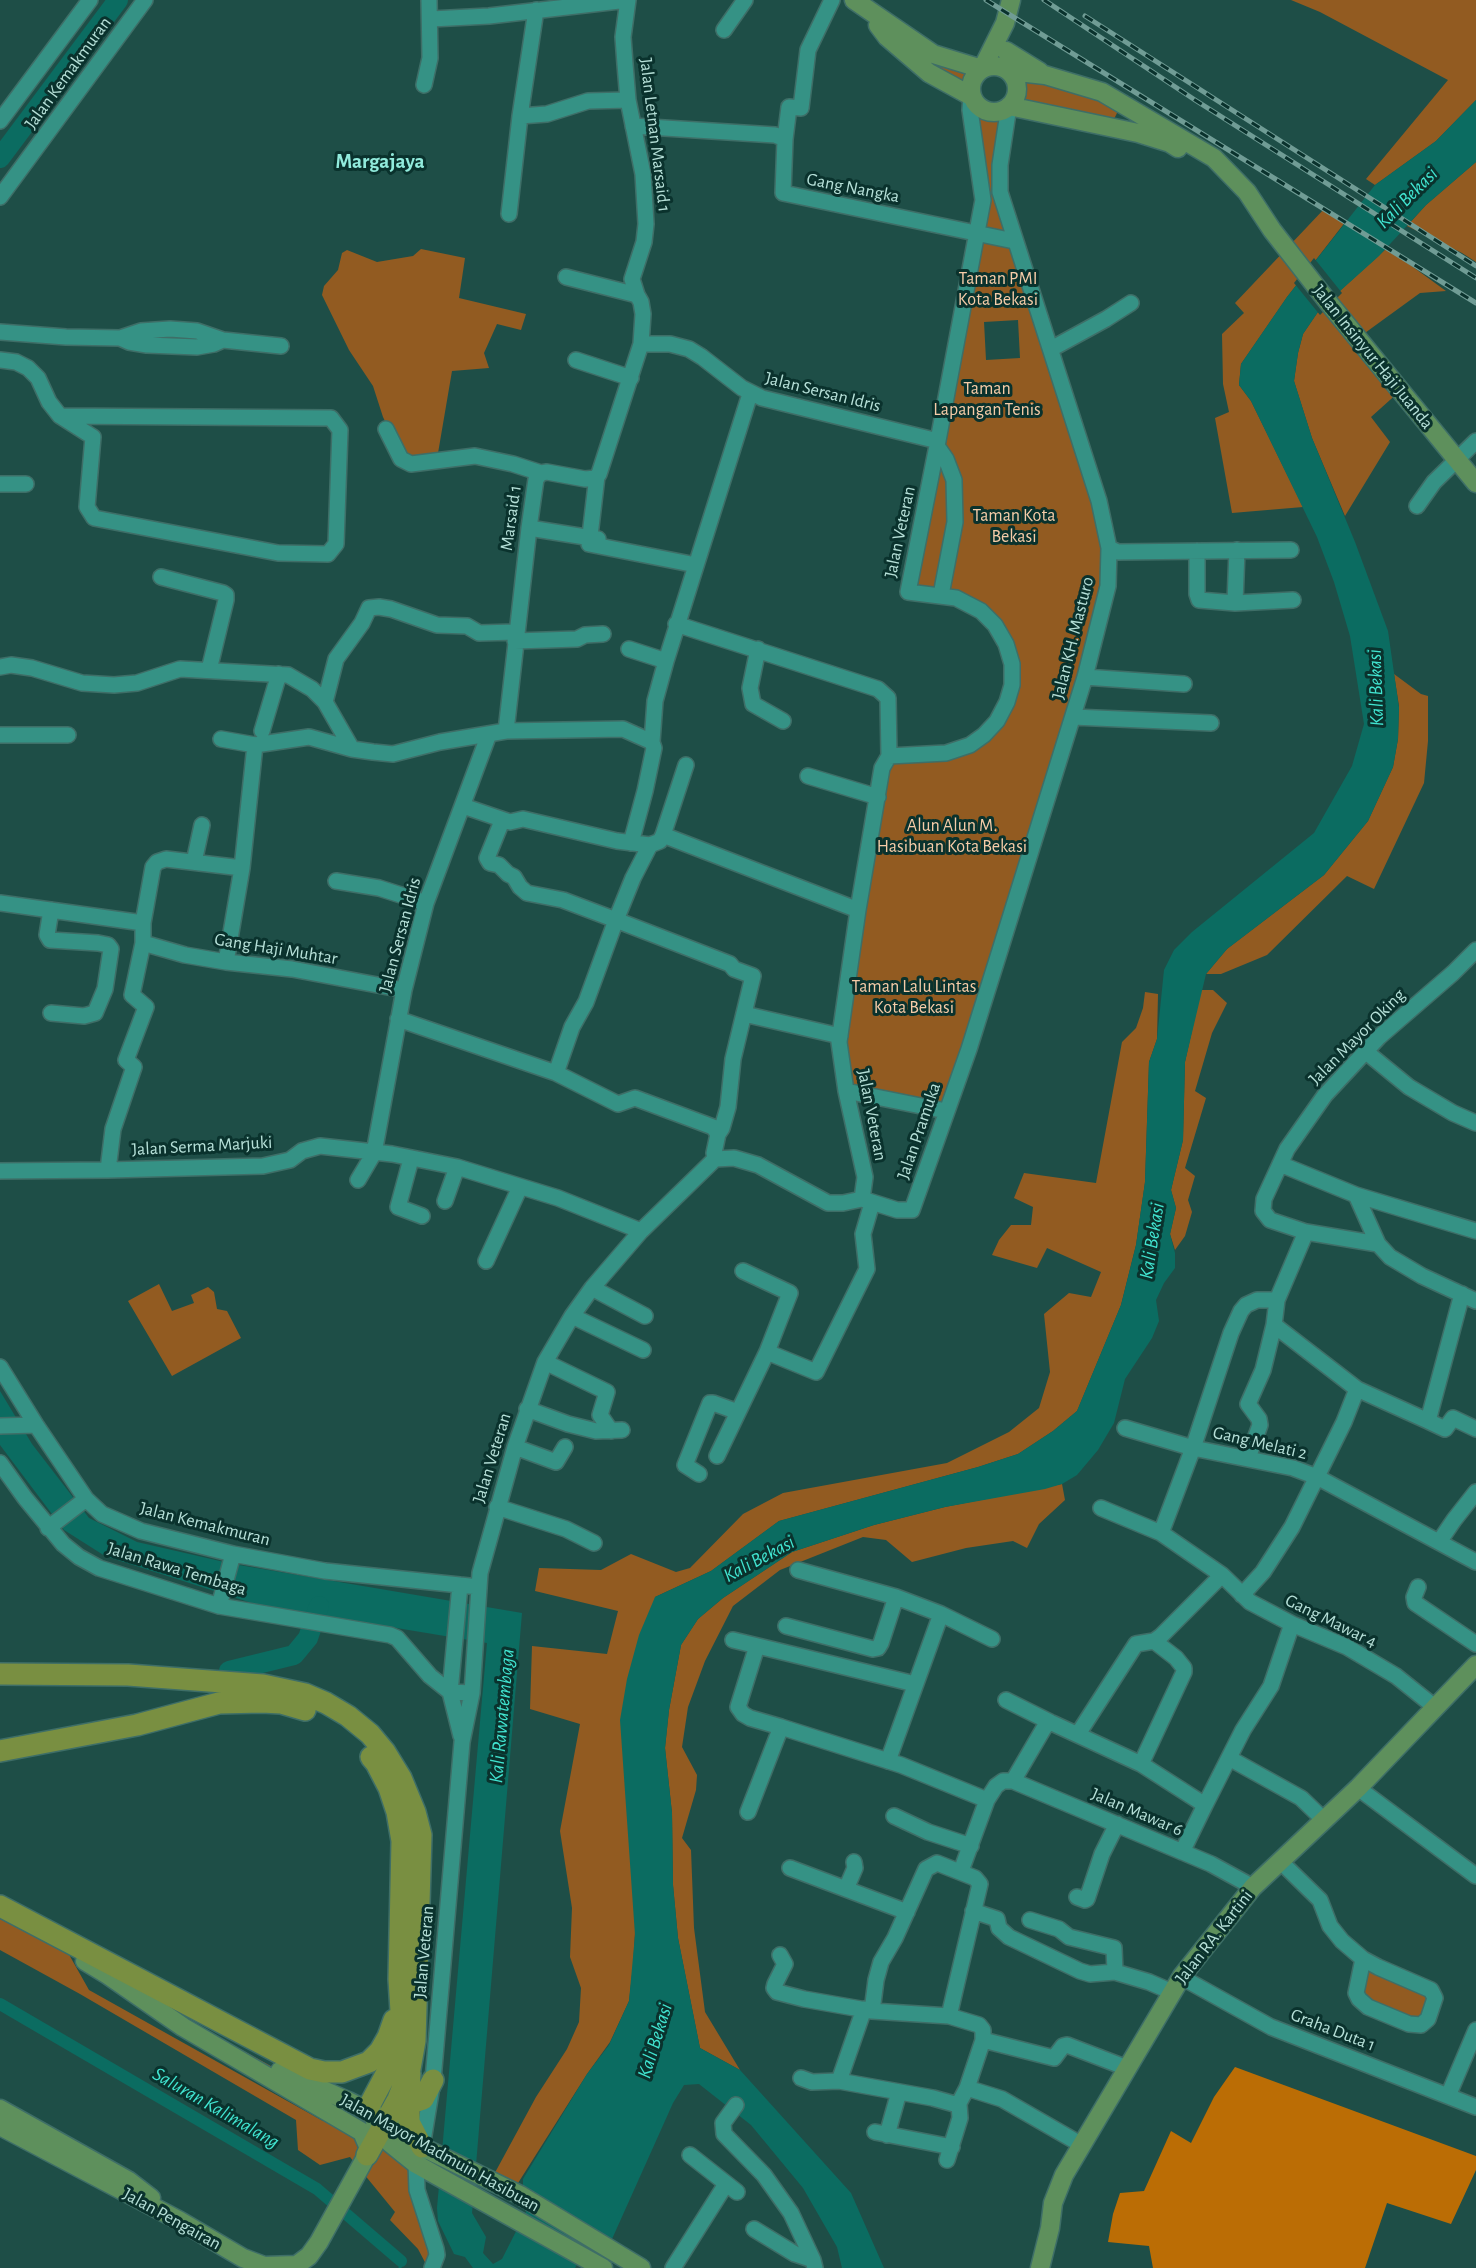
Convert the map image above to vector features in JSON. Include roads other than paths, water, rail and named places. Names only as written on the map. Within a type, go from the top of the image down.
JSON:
[{"type":"highway","points":[[0,1674],[128,1675],[263,1684],[305,1694],[326,1703],[348,1716],[385,1752],[401,1778],[415,1812],[421,1835],[415,2041],[410,2069],[409,2122],[426,2159]]},
{"type":"highway","points":[[0,1751],[137,1725],[199,1707],[241,1701],[281,1703],[302,1708],[339,1728],[360,1744],[376,1762],[389,1788],[397,1812],[402,1841],[399,1979],[402,2027],[393,2061],[367,2110]]},
{"type":"highway","points":[[0,1908],[310,2069],[324,2072],[342,2072],[357,2068],[369,2062],[380,2051],[393,2024],[399,1979]]},
{"type":"highway","points":[[366,2157],[386,2131],[410,2069]]},
{"type":"highway","points":[[409,2092],[412,2100],[423,2099],[433,2080]]},
{"type":"main road","points":[[971,96],[971,82],[982,69],[1005,23],[1011,0]]},
{"type":"main road","points":[[860,5],[887,37],[929,73],[971,96],[977,106],[989,112],[1001,111],[1009,106],[1016,96],[1017,86],[1007,63],[1005,23]]},
{"type":"main road","points":[[860,5],[933,54],[982,69],[1007,63]]},
{"type":"main road","name":"Jalan Insinyur Haji Juanda","points":[[1007,63],[1084,86],[1117,101],[1214,158],[1247,192],[1272,230]]},
{"type":"main road","points":[[1106,128],[1117,113],[1117,101]]},
{"type":"main road","name":"Jalan Insinyur Haji Juanda","points":[[1009,106],[1138,133],[1177,147],[1206,166],[1241,195],[1272,230],[1368,352],[1476,483]]},
{"type":"main road","name":"Jalan RA. Kartini","points":[[1040,2268],[1050,2228],[1053,2203],[1064,2175],[1176,1985],[1253,1887],[1358,1788],[1434,1706],[1476,1665]]},
{"type":"main road","name":"Jalan Mayor Madmuin Hasibuan","points":[[0,1908],[44,1938],[278,2070],[367,2110],[386,2131],[486,2202],[603,2268]]},
{"type":"main road","name":"Jalan Mayor Madmuin Hasibuan","points":[[108,1975],[183,2027],[362,2132],[368,2146],[366,2157]]},
{"type":"main road","points":[[0,2109],[129,2181],[180,2221]]},
{"type":"main road","name":"Jalan Pengairan","points":[[0,2126],[180,2221],[243,2259],[264,2266],[297,2265],[309,2256],[366,2157]]},
{"type":"main road","name":"Jalan Mayor Madmuin Hasibuan","points":[[426,2159],[486,2177],[641,2268]]},
{"type":"street","points":[[0,121],[90,0]]},
{"type":"street","name":"Jalan Kemakmuran","points":[[0,196],[145,0]]},
{"type":"street","points":[[424,85],[429,58],[431,19],[429,0]]},
{"type":"street","points":[[431,19],[628,0]]},
{"type":"street","name":"Jalan Letnan Marsaid 1","points":[[628,0],[623,37],[628,100],[643,174],[646,224],[644,242],[632,273],[637,295],[643,308],[641,344]]},
{"type":"street","points":[[724,30],[745,0]]},
{"type":"street","points":[[633,126],[775,135],[784,139],[789,107],[801,108],[808,50],[832,0]]},
{"type":"street","points":[[509,214],[520,116],[536,10]]},
{"type":"street","name":"Jalan Veteran","points":[[767,1352],[816,1372],[867,1269],[863,1234],[867,1201],[865,1177],[846,1092],[840,1036],[882,768],[889,756],[946,753],[970,745],[984,735],[997,721],[1007,702],[1012,685],[1012,664],[1006,644],[995,625],[981,610],[956,598],[908,592],[982,200],[970,110],[971,96]]},
{"type":"street","points":[[520,116],[547,114],[588,100],[628,100]]},
{"type":"street","name":"Jalan KH. Masturo","points":[[969,1049],[1085,677],[1106,596],[1109,573],[1109,548],[1099,501],[1000,192],[1000,165],[1009,106]]},
{"type":"street","name":"Gang Nangka","points":[[784,139],[783,194],[977,233]]},
{"type":"street","points":[[979,165],[987,172],[994,171],[1000,165]]},
{"type":"street","points":[[977,233],[1014,241]]},
{"type":"street","points":[[566,277],[637,295]]},
{"type":"street","points":[[1051,349],[1131,303]]},
{"type":"street","points":[[0,332],[120,338],[141,331],[170,328],[197,331],[223,340],[281,346]]},
{"type":"street","points":[[641,344],[597,476],[596,538],[589,544],[696,565]]},
{"type":"street","name":"Jalan Sersan Idris","points":[[641,344],[670,344],[689,349],[750,394],[937,444]]},
{"type":"street","points":[[0,360],[16,362],[28,368],[38,378],[49,402],[60,416],[93,437],[87,507],[94,518],[278,553],[328,554],[336,544],[340,430],[331,418],[60,416]]},
{"type":"street","points":[[576,360],[631,378]]},
{"type":"street","points":[[631,843],[654,748],[652,742],[655,701],[676,624],[750,394]]},
{"type":"street","points":[[386,429],[401,459],[411,464],[475,456],[541,473]]},
{"type":"street","points":[[1417,506],[1434,482],[1476,441]]},
{"type":"street","points":[[937,444],[954,480],[954,522],[941,595]]},
{"type":"street","name":"Marsaid 1","points":[[506,731],[515,637],[536,479],[541,473],[547,472],[585,479],[597,476]]},
{"type":"street","points":[[0,484],[26,484]]},
{"type":"street","points":[[529,528],[596,538]]},
{"type":"street","points":[[1109,548],[1118,552],[1291,549]]},
{"type":"street","points":[[1235,603],[1237,550]]},
{"type":"street","points":[[1197,551],[1199,600],[1235,603],[1293,600]]},
{"type":"street","points":[[161,577],[226,595],[209,670]]},
{"type":"street","points":[[325,702],[336,659],[362,623],[369,608],[391,609],[437,625],[466,626],[479,633],[515,637],[577,639],[585,635],[603,634]]},
{"type":"street","points":[[676,624],[878,689],[888,698],[889,756]]},
{"type":"street","points":[[630,649],[666,661]]},
{"type":"street","points":[[758,649],[750,688],[753,704],[783,721]]},
{"type":"street","points":[[0,667],[11,665],[32,668],[82,683],[114,686],[137,683],[172,670],[288,675],[312,689],[325,702],[352,749]]},
{"type":"street","points":[[226,962],[242,868],[259,738],[279,674]]},
{"type":"street","points":[[1085,677],[1184,684]]},
{"type":"street","points":[[1073,717],[1211,723]]},
{"type":"street","points":[[221,739],[309,737],[352,749],[393,754],[440,742],[506,731],[623,729],[652,742]]},
{"type":"street","points":[[0,735],[43,733],[68,735]]},
{"type":"street","name":"Jalan Sersan Idris","points":[[358,1180],[374,1152],[404,990],[426,903],[489,734]]},
{"type":"street","points":[[463,806],[502,821],[523,819],[631,843],[650,845],[660,841],[663,835],[686,765]]},
{"type":"street","points":[[808,776],[878,797]]},
{"type":"street","points":[[502,821],[487,858],[490,863],[499,865],[514,877],[526,892],[563,900],[708,955],[730,964],[734,969],[752,975],[733,1059],[728,1107],[718,1134],[714,1152],[715,1159],[734,1158],[758,1165],[828,1203],[867,1201]]},
{"type":"street","points":[[194,862],[202,825]]},
{"type":"street","points":[[663,835],[858,910]]},
{"type":"street","points":[[556,1073],[572,1027],[586,1002],[633,878],[650,845]]},
{"type":"street","points":[[108,1170],[113,1129],[135,1067],[126,1060],[146,1007],[132,995],[143,944],[143,923],[153,867],[157,862],[166,859],[242,868]]},
{"type":"street","points":[[336,881],[379,888],[426,903]]},
{"type":"street","points":[[0,903],[143,923]]},
{"type":"street","points":[[51,910],[47,935],[50,940],[98,943],[108,945],[111,949],[105,989],[95,1013],[84,1016],[51,1013]]},
{"type":"street","name":"Gang Haji Muhtar","points":[[143,944],[185,955],[292,969],[404,990]]},
{"type":"street","name":"Jalan Mayor Oking","points":[[1306,1232],[1270,1220],[1265,1215],[1264,1199],[1295,1134],[1320,1101],[1365,1051],[1454,973],[1476,950]]},
{"type":"street","points":[[744,1014],[840,1036]]},
{"type":"street","points":[[398,1019],[556,1073],[618,1104],[635,1098],[643,1100],[713,1127],[718,1134]]},
{"type":"street","name":"Jalan Pramuka","points":[[867,1201],[897,1210],[912,1210],[969,1049]]},
{"type":"street","points":[[1365,1051],[1409,1087],[1453,1113],[1476,1123]]},
{"type":"street","points":[[846,1092],[946,1111]]},
{"type":"street","name":"Jalan Serma Marjuki","points":[[0,1171],[263,1166],[290,1160],[302,1151],[320,1146],[392,1154],[457,1167],[558,1198],[641,1231]]},
{"type":"street","points":[[411,1159],[398,1207],[422,1216]]},
{"type":"street","name":"Jalan Veteran","points":[[434,2265],[436,2249],[415,2179],[426,2159],[462,1742],[472,1688],[479,1588],[496,1510],[527,1409],[546,1362],[572,1316],[592,1288],[641,1231],[715,1159]]},
{"type":"street","points":[[1280,1164],[1356,1196],[1476,1231]]},
{"type":"street","points":[[445,1201],[457,1167]]},
{"type":"street","points":[[486,1261],[520,1187]]},
{"type":"street","points":[[1356,1196],[1378,1244],[1390,1257],[1476,1301]]},
{"type":"street","points":[[1248,1458],[1260,1425],[1259,1419],[1248,1404],[1263,1370],[1274,1325],[1277,1300],[1306,1232],[1378,1244]]},
{"type":"street","points":[[717,1456],[767,1352],[790,1293],[743,1271]]},
{"type":"street","points":[[592,1288],[645,1316]]},
{"type":"street","points":[[1428,1421],[1462,1293]]},
{"type":"street","points":[[1161,1533],[1193,1448],[1231,1333],[1241,1311],[1246,1305],[1257,1300],[1277,1300]]},
{"type":"street","points":[[572,1316],[643,1350]]},
{"type":"street","points":[[1274,1325],[1357,1389],[1445,1429],[1453,1418],[1476,1429]]},
{"type":"street","points":[[527,1409],[568,1424],[596,1431],[616,1430],[600,1415],[607,1392],[546,1362]]},
{"type":"street","name":"Jalan Kemakmuran","points":[[0,1367],[30,1426],[83,1502],[102,1514],[141,1531],[232,1557],[459,1593],[479,1588]]},
{"type":"street","points":[[1242,1595],[1273,1558],[1306,1501],[1357,1389]]},
{"type":"street","points":[[699,1473],[685,1465],[710,1403],[713,1402],[738,1412]]},
{"type":"street","points":[[0,1426],[30,1426]]},
{"type":"street","name":"Gang Melati 2","points":[[1125,1428],[1193,1448],[1293,1468],[1317,1477],[1476,1562]]},
{"type":"street","points":[[515,1447],[556,1462],[565,1447]]},
{"type":"street","name":"Jalan Rawa Tembaga","points":[[4,1468],[63,1544],[79,1557],[99,1568],[220,1604],[295,1620],[390,1635],[397,1638],[430,1676],[451,1686]]},
{"type":"street","points":[[1439,1542],[1476,1492]]},
{"type":"street","points":[[51,1526],[83,1502]]},
{"type":"street","name":"Gang Mawar 4","points":[[1101,1508],[1161,1533],[1221,1575],[1250,1602],[1292,1624],[1347,1647],[1396,1676],[1434,1706]]},
{"type":"street","points":[[496,1510],[566,1529],[594,1543]]},
{"type":"street","points":[[220,1604],[232,1557]]},
{"type":"street","points":[[798,1570],[896,1597],[941,1614],[992,1638]]},
{"type":"street","points":[[1078,1734],[1136,1644],[1154,1641],[1221,1575]]},
{"type":"street","points":[[1418,1587],[1414,1597],[1415,1603],[1476,1644]]},
{"type":"street","name":"Jalan Veteran","points":[[459,1593],[451,1686],[462,1742]]},
{"type":"street","points":[[873,1674],[878,1648],[896,1597]]},
{"type":"street","points":[[888,1761],[941,1614]]},
{"type":"street","points":[[1182,1852],[1247,1722],[1271,1686],[1292,1624]]},
{"type":"street","points":[[786,1626],[867,1649],[878,1648]]},
{"type":"street","points":[[733,1640],[915,1684]]},
{"type":"street","points":[[1141,1764],[1184,1672],[1184,1668],[1176,1658],[1154,1641]]},
{"type":"street","points":[[757,1646],[738,1707],[744,1714],[750,1718],[888,1761],[987,1800]]},
{"type":"street","points":[[451,1686],[472,1688]]},
{"type":"street","points":[[1006,1700],[1141,1764],[1205,1805]]},
{"type":"street","points":[[961,1871],[987,1800],[996,1786],[1008,1781],[1050,1722]]},
{"type":"street","points":[[748,1812],[781,1727]]},
{"type":"street","points":[[1229,1758],[1301,1798],[1324,1820]]},
{"type":"street","name":"Jalan Mawar 6","points":[[1008,1781],[1210,1864],[1253,1887]]},
{"type":"street","points":[[1358,1788],[1476,1876]]},
{"type":"street","points":[[894,1816],[928,1832],[971,1846]]},
{"type":"street","points":[[1077,1897],[1087,1899],[1102,1854],[1117,1824]]},
{"type":"street","points":[[1280,1861],[1320,1900],[1330,1926],[1342,1941],[1363,1959],[1431,1990],[1434,1998],[1428,2019],[1421,2025],[1409,2024],[1368,2007],[1359,1999],[1356,1993],[1363,1959]]},
{"type":"street","points":[[846,1889],[855,1868],[854,1862]]},
{"type":"street","points":[[838,2081],[868,2010],[881,1962],[929,1866],[937,1863],[979,1880],[949,2016]]},
{"type":"street","points":[[790,1868],[907,1912]]},
{"type":"street","name":"Graha Duta 1","points":[[973,1911],[997,1919],[999,1928],[1009,1937],[1080,1971],[1090,1974],[1115,1972],[1149,1982],[1176,1985],[1271,2027],[1476,2107]]},
{"type":"street","points":[[1030,1920],[1059,1929],[1069,1937],[1114,1948],[1115,1972]]},
{"type":"street","points":[[780,1955],[784,1964],[775,1984],[775,1990],[804,1999],[868,2010],[949,2016],[979,2025],[983,2030],[983,2040],[967,2088],[959,2104],[960,2118],[949,2154],[881,2134],[899,2092]]},
{"type":"street","points":[[1448,2096],[1476,2030]]},
{"type":"street","points":[[983,2040],[1054,2058],[1067,2044],[1127,2068]]},
{"type":"street","points":[[801,2078],[812,2082],[838,2081],[959,2104]]},
{"type":"street","points":[[967,2088],[1002,2098],[1082,2145]]},
{"type":"street","points":[[736,2105],[723,2123],[724,2134],[764,2175],[791,2213],[814,2264]]},
{"type":"street","points":[[673,2268],[731,2188],[690,2155]]},
{"type":"street","points":[[754,2229],[814,2264]]},
{"type":"water","name":"Kali Bekasi","points":[[1476,100],[1476,162],[1426,205],[1379,256],[1320,309],[1303,334],[1294,381],[1312,438],[1355,542],[1388,631],[1399,708],[1398,739],[1393,767],[1368,821],[1324,875],[1227,949],[1206,974],[1185,1062],[1183,1140],[1171,1190],[1176,1208],[1170,1234],[1175,1253],[1175,1268],[1164,1283],[1156,1300],[1159,1321],[1152,1338],[1125,1379],[1114,1423],[1098,1450],[1077,1475],[1062,1484],[945,1507],[874,1525],[792,1552],[723,1598],[698,1619],[681,1645],[669,1710],[665,1748],[672,1813],[673,1885],[678,1938],[700,2048],[740,2070],[851,2193],[884,2268],[842,2268],[837,2247],[803,2188],[751,2125],[699,2084],[684,2085],[673,2103],[612,2239],[578,2263],[575,2268],[473,2268],[465,2257],[454,2254],[438,2221],[437,2208],[487,1643],[258,1605],[105,1556],[64,1530],[0,1445],[0,1391],[32,1444],[89,1518],[137,1542],[233,1564],[522,1613],[472,2213],[486,2237],[483,2253],[493,2264],[502,2259],[533,2198],[523,2191],[523,2179],[587,2074],[609,2045],[629,2001],[635,1935],[620,1720],[627,1679],[639,1635],[655,1597],[711,1571],[779,1521],[1018,1454],[1053,1431],[1077,1411],[1121,1305],[1136,1245],[1145,1182],[1149,1062],[1157,1039],[1164,970],[1174,950],[1192,932],[1314,833],[1352,766],[1364,724],[1350,636],[1334,582],[1317,537],[1251,401],[1239,385],[1241,364],[1287,297],[1375,185],[1436,141]]},
{"type":"waterway","name":"Kali Rawatembaga","points":[[0,158],[118,0]]},
{"type":"waterway","points":[[229,1671],[294,1655],[308,1638],[319,1606]]},
{"type":"waterway","name":"Saluran Kalimalang","points":[[0,2004],[317,2189],[401,2261]]},
{"type":"waterway","name":"Saluran Kalimalang","points":[[400,2268],[401,2261]]},
{"type":"railway","points":[[986,0],[1476,303]]},
{"type":"railway","points":[[1044,0],[1195,100],[1476,278]]},
{"type":"railway","points":[[1085,16],[1476,266]]},
{"type":"district","name":"Margajaya","points":[[380,162]]},
{"type":"park label","name":"Taman PMI Kota Bekasi","points":[[998,289]]},
{"type":"park label","name":"Taman Lapangan Tenis","points":[[987,399]]},
{"type":"park label","name":"Taman Kota Bekasi","points":[[1014,526]]},
{"type":"park label","name":"Alun Alun M. Hasibuan Kota Bekasi","points":[[952,836]]},
{"type":"park label","name":"Taman Lalu Lintas Kota Bekasi","points":[[914,997]]}]
